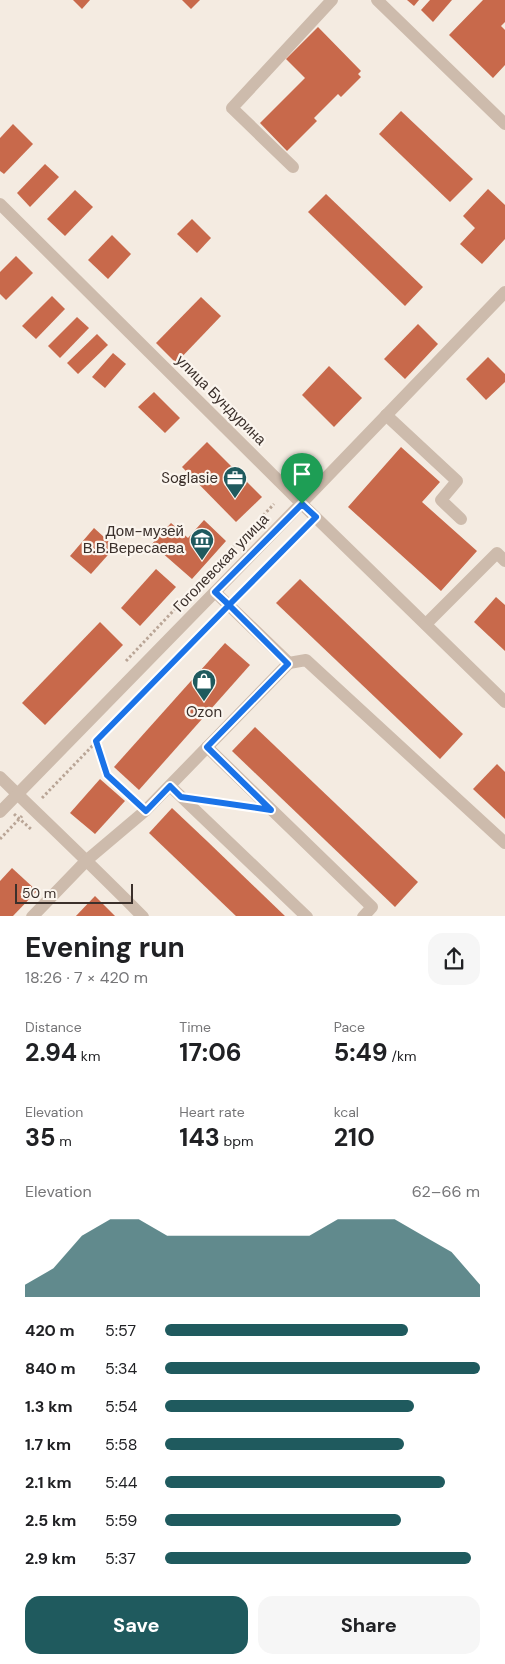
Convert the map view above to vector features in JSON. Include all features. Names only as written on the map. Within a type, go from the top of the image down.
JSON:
[{"type":"street","points":[[293,167],[232,108],[332,0]]},
{"type":"street","points":[[377,0],[505,124]]},
{"type":"street","name":"улица Бундурина","points":[[0,204],[302,504],[505,702]]},
{"type":"street","name":"Гоголевская улица","points":[[0,812],[302,504],[505,292]]},
{"type":"street","points":[[386,415],[457,480],[441,500],[461,519]]},
{"type":"street","points":[[426,624],[497,553],[505,561]]},
{"type":"street","points":[[215,592],[288,664]]},
{"type":"street","points":[[35,916],[87,860],[146,811],[288,664],[306,660],[505,843]]},
{"type":"street","points":[[207,747],[372,907],[363,916]]},
{"type":"street","points":[[0,777],[143,916]]},
{"type":"street","points":[[170,786],[307,916]]},
{"type":"path","points":[[124,662],[274,504]]},
{"type":"path","points":[[0,839],[19,819],[32,809],[96,741],[316,517]]},
{"type":"path","points":[[96,741],[107,775],[146,811]]},
{"type":"path","points":[[181,797],[271,810]]},
{"type":"building","points":[[73,0],[90,0],[82,9]]},
{"type":"building","points":[[182,0],[200,0],[191,9]]},
{"type":"building","points":[[407,0],[419,0],[414,6]]},
{"type":"building","points":[[430,0],[452,0],[433,22],[421,10]]},
{"type":"building","points":[[483,0],[505,0],[505,22],[501,26],[505,30],[505,65],[493,78],[449,35]]},
{"type":"building","points":[[318,27],[361,71],[358,74],[361,77],[341,97],[338,94],[314,118],[317,121],[287,151],[260,123],[305,78],[286,59]]},
{"type":"building","points":[[401,111],[473,179],[450,202],[379,134]]},
{"type":"building","points":[[13,124],[33,144],[4,174],[0,171],[0,138]]},
{"type":"building","points":[[45,164],[59,177],[30,207],[17,193]]},
{"type":"building","points":[[488,189],[505,205],[505,239],[482,264],[460,244],[475,228],[463,216]]},
{"type":"building","points":[[75,190],[93,207],[65,236],[47,219]]},
{"type":"building","points":[[326,194],[423,287],[405,306],[308,212]]},
{"type":"building","points":[[192,219],[211,238],[197,253],[177,234]]},
{"type":"building","points":[[112,235],[131,254],[108,279],[88,260]]},
{"type":"building","points":[[16,256],[33,273],[6,300],[0,294],[0,272]]},
{"type":"building","points":[[52,296],[65,309],[36,339],[22,326]]},
{"type":"building","points":[[201,297],[221,316],[176,363],[156,343]]},
{"type":"building","points":[[77,317],[89,328],[60,358],[48,346]]},
{"type":"building","points":[[418,324],[438,344],[405,379],[384,359]]},
{"type":"building","points":[[97,334],[108,345],[78,374],[67,363]]},
{"type":"building","points":[[113,353],[126,364],[105,388],[92,377]]},
{"type":"building","points":[[488,357],[505,374],[505,382],[486,400],[466,379]]},
{"type":"building","points":[[329,366],[362,398],[334,427],[302,395]]},
{"type":"building","points":[[154,392],[180,418],[165,433],[138,407]]},
{"type":"building","points":[[207,442],[262,497],[236,522],[182,467]]},
{"type":"building","points":[[401,447],[440,482],[422,502],[477,551],[441,591],[348,507]]},
{"type":"building","points":[[204,520],[226,541],[192,579],[152,544],[171,523],[188,538]]},
{"type":"building","points":[[94,528],[115,547],[91,574],[70,556]]},
{"type":"building","points":[[156,569],[176,587],[140,626],[121,608]]},
{"type":"building","points":[[300,579],[463,734],[440,759],[276,603]]},
{"type":"building","points":[[496,597],[505,605],[505,651],[474,622]]},
{"type":"building","points":[[100,622],[123,645],[45,725],[22,703]]},
{"type":"building","points":[[225,643],[250,665],[139,790],[114,767]]},
{"type":"building","points":[[255,727],[418,882],[395,907],[232,751]]},
{"type":"building","points":[[497,764],[505,772],[505,819],[473,789]]},
{"type":"building","points":[[100,779],[125,801],[95,834],[70,813]]},
{"type":"building","points":[[172,808],[285,916],[236,916],[149,833]]},
{"type":"building","points":[[12,868],[37,891],[13,916],[0,916],[0,881]]},
{"type":"building","points":[[95,896],[115,916],[76,916]]},
{"type":"place","name":"Soglasie","points":[[235,499]]},
{"type":"place","name":"Дом-музей В.В.Вересаева","points":[[202,561]]},
{"type":"place","name":"Ozon","points":[[204,702]]},
{"type":"route","points":[[302,504],[215,592],[229,605],[96,741],[107,775],[146,811],[170,786],[181,797],[271,810],[207,747],[288,664],[229,605],[316,517],[302,504]]}]
